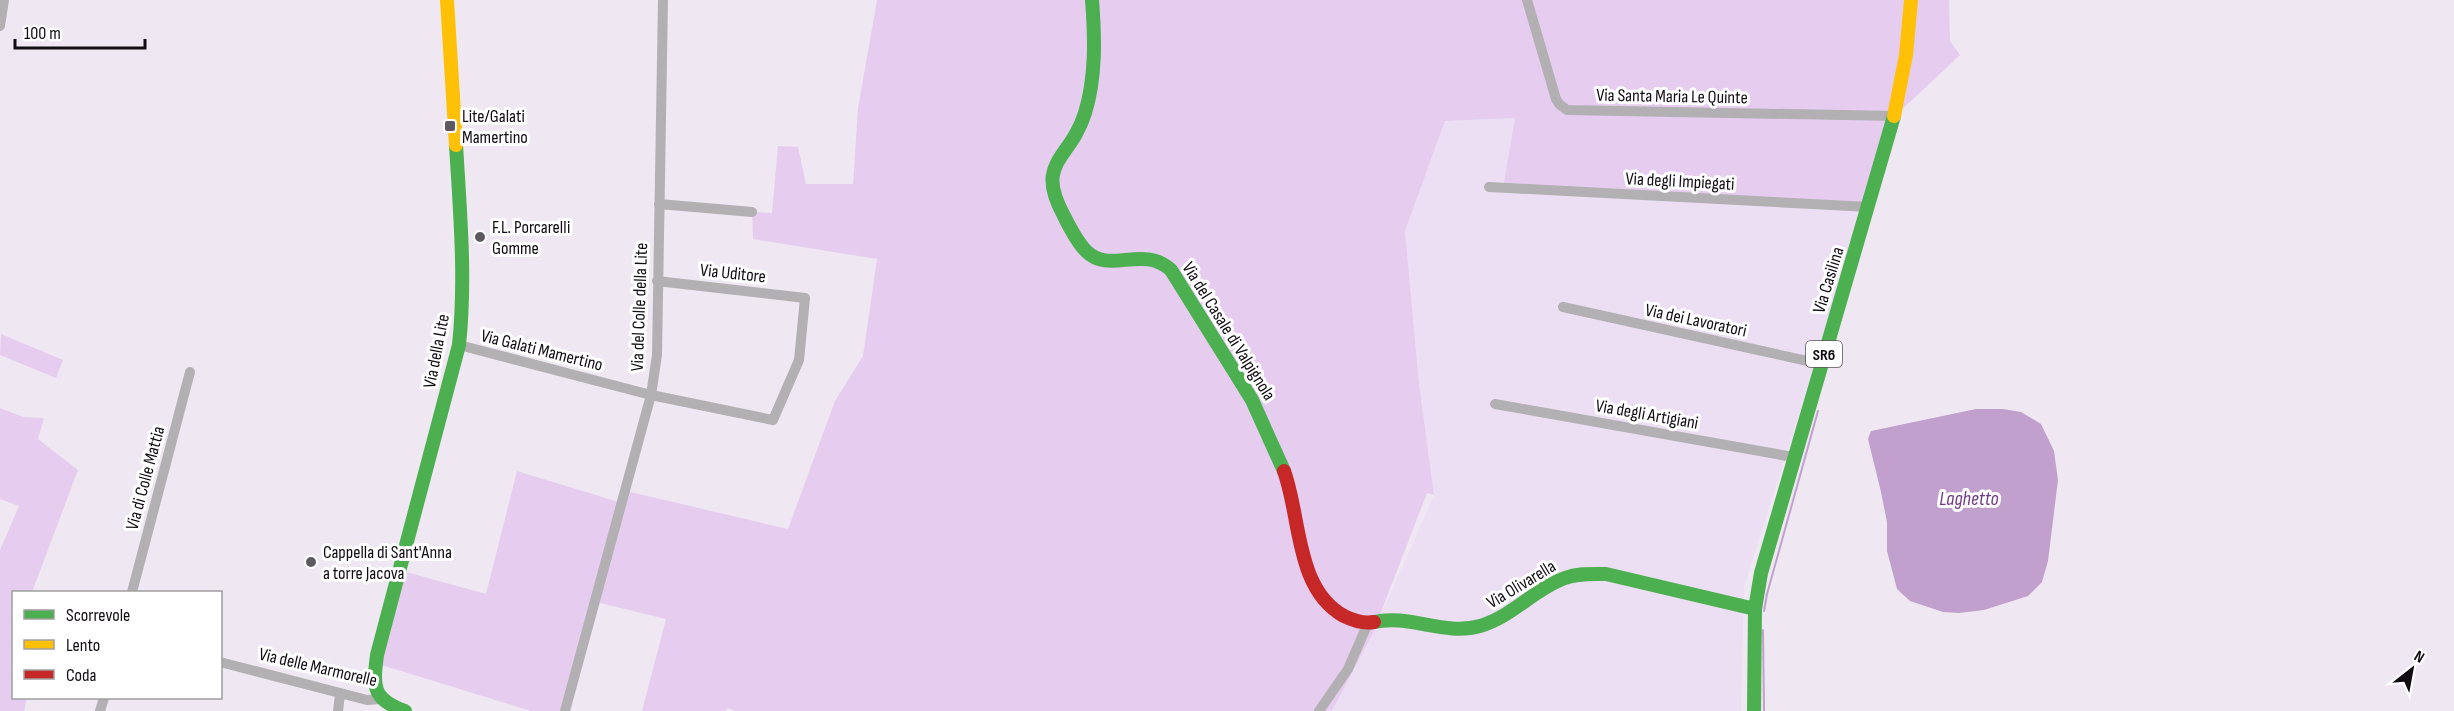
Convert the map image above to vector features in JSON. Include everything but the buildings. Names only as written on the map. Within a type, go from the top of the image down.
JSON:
[{"type":"street","points":[[0,26],[4,0]]},
{"type":"street","name":"Via della Lite","points":[[380,699],[374,690],[377,655],[459,345],[462,316],[462,248],[447,0]]},
{"type":"street","name":"Via del Colle della Lite","points":[[565,711],[651,395],[657,355],[663,0]]},
{"type":"street","name":"Via del Casale di Valpignola","points":[[1092,0],[1093,48],[1086,107],[1077,134],[1054,170],[1051,183],[1053,195],[1084,249],[1091,255],[1105,260],[1154,258],[1169,267],[1230,362],[1270,437],[1293,497],[1306,561],[1315,590],[1334,610],[1356,621],[1368,623]]},
{"type":"street","name":"Via Santa Maria Le Quinte","points":[[1527,0],[1556,99],[1567,110],[1895,116]]},
{"type":"street","name":"Via Casilina","points":[[1754,711],[1755,609],[1766,554],[1895,116],[1907,45],[1911,0]]},
{"type":"street","name":"Via degli Impiegati","points":[[1489,187],[1869,207]]},
{"type":"street","points":[[659,204],[752,212]]},
{"type":"street","name":"Via Uditore","points":[[657,281],[805,298]]},
{"type":"street","name":"Via Galati Mamertino","points":[[459,345],[651,395],[774,420],[799,360],[805,298]]},
{"type":"street","name":"Via dei Lavoratori","points":[[1563,307],[1821,364]]},
{"type":"street","name":"Via di Colle Mattia","points":[[132,591],[190,372]]},
{"type":"street","name":"Via degli Artigiani","points":[[1495,404],[1793,457]]},
{"type":"street","name":"Via Olivarella","points":[[1368,623],[1388,619],[1430,627],[1476,628],[1499,619],[1558,580],[1586,572],[1606,574],[1755,609]]},
{"type":"street","points":[[1319,711],[1347,669],[1368,623]]},
{"type":"street","name":"Via delle Marmorelle","points":[[222,663],[340,694],[367,700],[380,699],[405,711]]},
{"type":"street","points":[[338,711],[340,694]]},
{"type":"shaded area","points":[[877,0],[1949,0],[1950,41],[1960,55],[1895,116],[1861,205],[1503,187],[1515,118],[1445,121],[1405,231],[1419,383],[1434,495],[1427,493],[1373,633],[1332,711],[735,711],[728,708],[725,711],[642,711],[666,619],[596,602],[565,711],[531,711],[372,662],[399,570],[486,594],[517,471],[622,503],[626,491],[788,529],[835,401],[863,356],[877,259],[753,239],[752,212],[772,213],[778,146],[798,147],[806,184],[853,184],[858,108]]},
{"type":"shaded area","points":[[1515,118],[1503,187],[1859,211],[1817,357],[1744,587],[1741,711],[1332,711],[1373,633],[1434,495],[1419,383],[1405,231],[1445,121]]},
{"type":"shaded area","points":[[1,334],[63,360],[56,378],[0,355]]},
{"type":"shaded area","points":[[0,408],[23,417],[44,418],[38,439],[78,470],[32,591],[12,591],[12,699],[27,699],[24,711],[0,711],[0,550],[19,506],[0,499]]},
{"type":"water","name":"Laghetto","points":[[1976,409],[2021,412],[2041,424],[2054,451],[2058,480],[2048,561],[2042,582],[2028,596],[1984,610],[1943,612],[1910,601],[1897,589],[1887,551],[1887,522],[1868,439],[1871,431]]},
{"type":"waterway","points":[[1764,611],[1818,411]]},
{"type":"waterway","points":[[1763,630],[1764,711]]},
{"type":"traffic: fast","points":[[1092,0],[1094,43],[1089,99],[1079,129],[1054,172],[1053,183],[1056,198],[1077,239],[1095,258],[1116,261],[1149,259],[1171,270],[1252,400],[1284,471]]},
{"type":"traffic: fast","points":[[1754,711],[1755,609],[1761,573],[1894,116]]},
{"type":"traffic: fast","points":[[405,711],[386,702],[377,690],[375,676],[377,655],[459,345],[462,270],[456,145]]},
{"type":"traffic: fast","points":[[1374,622],[1387,620],[1453,628],[1480,626],[1492,622],[1554,583],[1570,576],[1590,574],[1606,574],[1755,609]]},
{"type":"traffic: slow","points":[[447,0],[456,145]]},
{"type":"traffic: slow","points":[[1894,116],[1906,55],[1911,0]]},
{"type":"traffic: jam","points":[[1284,471],[1302,551],[1316,588],[1328,604],[1344,616],[1359,622],[1374,622]]},
{"type":"place","name":"Lite/Galati Mamertino","points":[[450,126]]},
{"type":"place","name":"F.L. Porcarelli Gomme","points":[[480,237]]},
{"type":"place","name":"Cappella di Sant'Anna a torre Jacova","points":[[311,562]]}]
